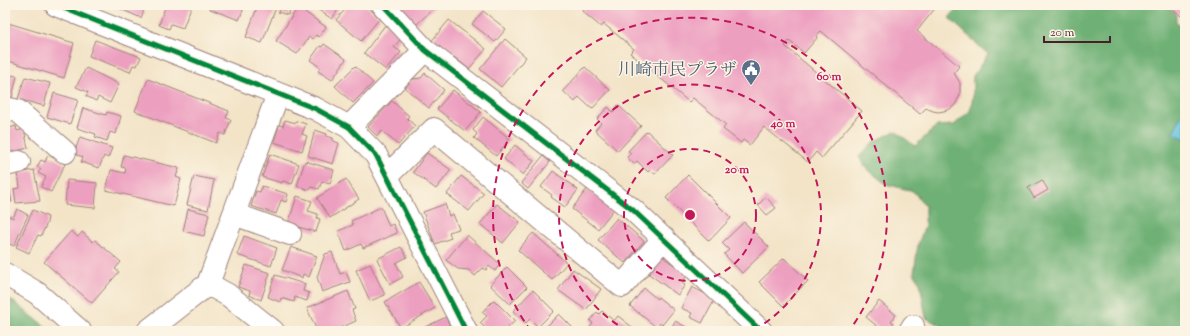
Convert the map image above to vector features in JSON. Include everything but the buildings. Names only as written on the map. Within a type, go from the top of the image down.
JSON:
[{"type":"street","points":[[56,5],[316,109],[349,127],[376,155],[466,331]]},
{"type":"street","points":[[383,5],[425,50],[633,210],[761,331]]},
{"type":"street","points":[[349,127],[425,50]]},
{"type":"street","points":[[148,331],[208,284],[278,94]]},
{"type":"street","points":[[5,108],[18,111],[65,152]]},
{"type":"street","points":[[387,176],[434,129],[622,286],[664,238]]},
{"type":"street","points":[[234,214],[290,234]]},
{"type":"street","points":[[5,274],[38,293],[80,331]]},
{"type":"street","points":[[208,284],[228,295],[273,331]]},
{"type":"green space","points":[[960,5],[1163,5],[1176,13],[1176,22],[1185,28],[1185,331],[952,331],[926,318],[920,283],[914,273],[918,244],[925,226],[925,206],[913,191],[886,184],[866,168],[859,157],[872,143],[895,131],[915,146],[937,126],[954,125],[970,111],[973,97],[973,76],[988,54],[949,18]]},
{"type":"green space","points":[[5,295],[51,331],[5,331]]},
{"type":"water","points":[[1185,108],[1185,139],[1173,133]]},
{"type":"cycle path","points":[[56,5],[316,109],[349,127],[376,155],[466,331]]},
{"type":"cycle path","points":[[383,5],[425,50],[633,210],[761,331]]},
{"type":"place","name":"川崎市民プラザ","points":[[751,86]]}]
